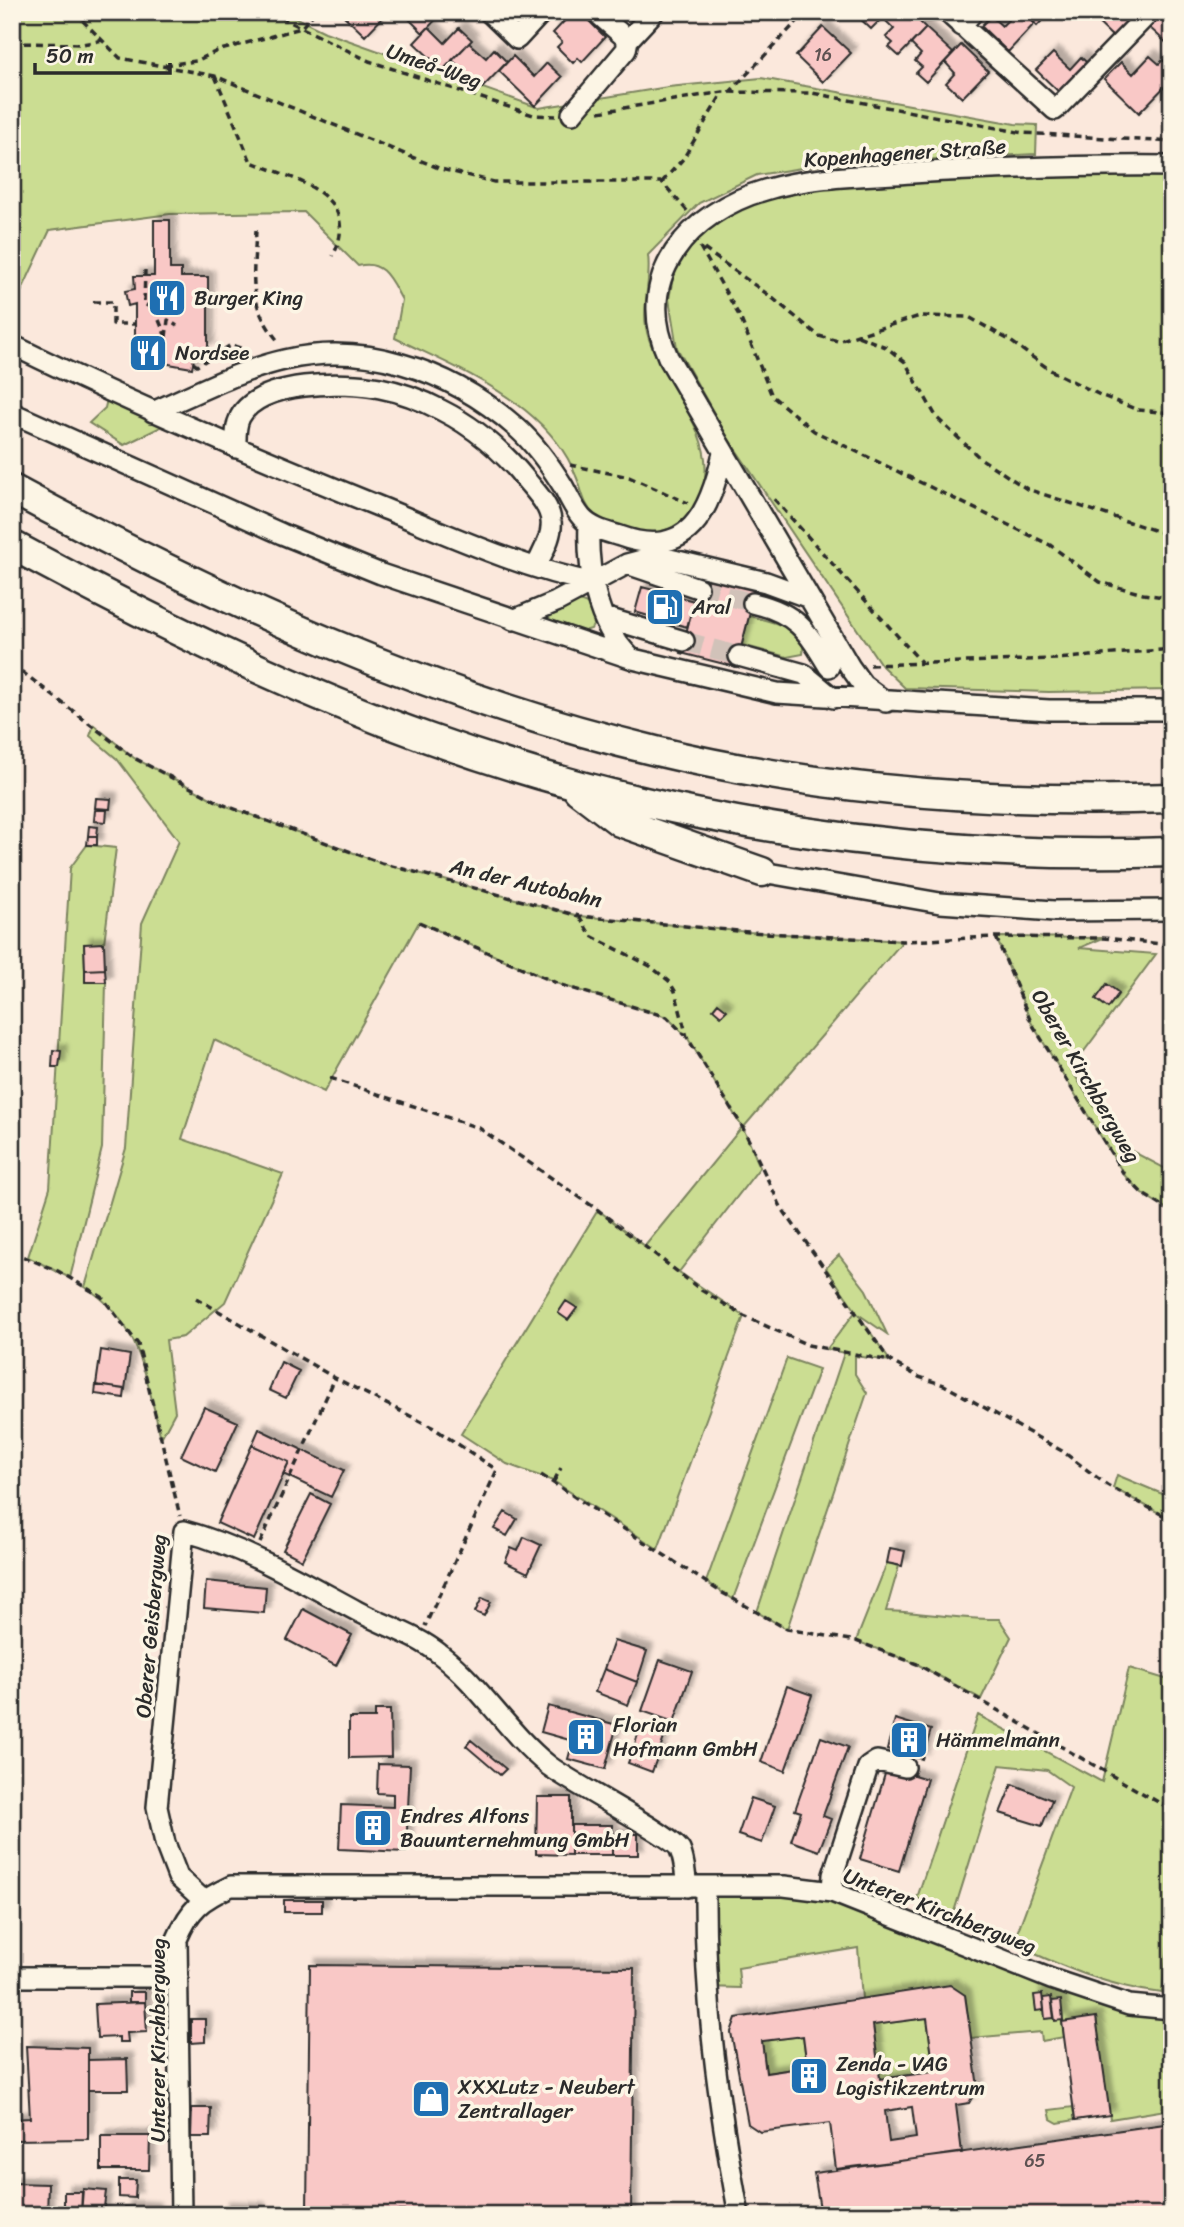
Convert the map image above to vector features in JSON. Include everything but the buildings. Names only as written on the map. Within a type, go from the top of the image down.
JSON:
[{"type":"highway","points":[[12,489],[222,596],[342,648],[491,703],[644,748],[820,781],[923,792],[1005,799],[1172,798]]},
{"type":"highway","points":[[12,545],[188,637],[269,674],[428,738],[567,782],[738,822],[833,837],[1020,853],[1172,852]]},
{"type":"highway","points":[[567,782],[620,822],[762,872]]},
{"type":"street","points":[[489,12],[517,39],[542,12]]},
{"type":"street","points":[[596,12],[628,40]]},
{"type":"street","points":[[563,115],[626,50],[628,40],[654,12]]},
{"type":"street","points":[[960,17],[1055,110],[1150,12]]},
{"type":"street","name":"Kopenhagener Straße","points":[[886,702],[863,685],[850,667],[668,357],[658,325],[657,302],[661,276],[675,251],[698,225],[724,206],[763,190],[830,178],[1091,165],[1172,166]]},
{"type":"street","points":[[12,345],[236,448],[537,567],[594,583]]},
{"type":"street","points":[[153,412],[238,372],[292,358],[330,355],[365,357],[400,363],[439,377],[498,412],[519,430],[550,466],[579,513],[589,524],[588,549],[604,618],[614,640],[633,659]]},
{"type":"street","points":[[236,448],[236,429],[241,415],[261,397],[333,383],[380,388],[440,409],[478,433],[514,465],[548,509],[551,529],[537,567]]},
{"type":"street","points":[[12,413],[282,534],[381,575],[633,659],[761,691],[833,698],[1049,710],[1172,710]]},
{"type":"street","points":[[513,620],[594,583],[627,564],[667,549],[705,510],[723,453]]},
{"type":"street","points":[[548,509],[561,511],[573,522],[589,524],[643,545],[667,549],[807,597]]},
{"type":"street","points":[[627,564],[698,588]]},
{"type":"street","points":[[753,603],[780,611],[794,619],[808,634],[829,667]]},
{"type":"street","points":[[604,618],[684,641]]},
{"type":"street","points":[[739,656],[792,669],[813,679],[833,698]]},
{"type":"street","points":[[792,669],[850,667]]},
{"type":"street","points":[[762,872],[940,903],[1055,911],[1172,910]]},
{"type":"street","points":[[184,1531],[216,1540],[253,1557],[359,1612],[398,1628],[441,1654],[548,1765],[633,1819],[667,1836],[680,1849],[696,1887],[705,1987],[724,2136],[739,2215]]},
{"type":"street","name":"Oberer Geisbergweg","points":[[184,1531],[157,1807],[165,1843],[178,1877],[202,1899]]},
{"type":"street","points":[[832,1892],[833,1875],[868,1767],[877,1761],[905,1767]]},
{"type":"street","name":"Unterer Kirchbergweg","points":[[181,2215],[177,1939],[185,1920],[202,1899],[231,1886],[785,1886],[832,1892],[1051,1979],[1129,2005],[1172,2010]]},
{"type":"street","points":[[12,1977],[178,1977]]},
{"type":"path","points":[[74,12],[120,58],[215,76],[441,169],[494,183],[663,182],[683,159],[723,92]]},
{"type":"path","name":"Umeå-Weg","points":[[270,12],[369,61],[533,115],[631,109],[723,92],[812,93],[1023,133],[1172,142]]},
{"type":"path","points":[[159,66],[196,61],[217,51],[301,28],[315,12]]},
{"type":"path","points":[[729,93],[806,12]]},
{"type":"path","points":[[12,43],[83,44],[103,40]]},
{"type":"path","points":[[215,76],[251,162],[305,182],[332,202],[341,215],[341,232],[334,256]]},
{"type":"path","points":[[663,182],[698,225],[700,247],[740,317],[772,396],[814,431],[1038,539],[1100,582],[1143,594],[1172,598]]},
{"type":"path","points":[[256,230],[254,295],[257,310],[262,322],[292,358]]},
{"type":"path","points":[[700,247],[770,296],[819,336],[838,341],[920,316],[968,317],[1009,340],[1050,370],[1100,395],[1138,410],[1172,413]]},
{"type":"path","points":[[145,270],[144,304],[160,312]]},
{"type":"path","points":[[93,302],[113,302],[113,324],[135,324]]},
{"type":"path","points":[[159,320],[169,337],[168,320],[177,326]]},
{"type":"path","points":[[856,336],[886,347],[905,362],[937,418],[980,458],[1027,489],[1172,536]]},
{"type":"path","points":[[193,363],[197,366],[231,345],[245,348],[263,365]]},
{"type":"path","points":[[550,466],[578,464],[629,477],[705,510]]},
{"type":"path","points":[[751,501],[774,499],[921,662]]},
{"type":"path","points":[[850,667],[921,662],[1056,659],[1172,649]]},
{"type":"path","name":"An der Autobahn","points":[[12,664],[134,758],[224,805],[381,863],[579,916],[749,933],[903,942],[996,937],[1103,938],[1172,945]]},
{"type":"path","points":[[579,916],[591,936],[650,966],[669,981],[675,991],[687,1037]]},
{"type":"path","points":[[419,922],[561,985],[667,1017],[687,1037],[742,1126],[781,1207],[890,1360]]},
{"type":"path","name":"Oberer Kirchbergweg","points":[[996,937],[1031,1022],[1125,1177],[1143,1194],[1172,1212]]},
{"type":"path","points":[[330,1078],[479,1128],[598,1210],[701,1290],[744,1317],[808,1345],[890,1360],[919,1377],[944,1385],[1062,1451],[1107,1485],[1172,1520]]},
{"type":"path","name":"Oberer Geisbergweg","points":[[13,1251],[58,1270],[102,1297],[138,1344],[184,1531]]},
{"type":"path","points":[[196,1298],[334,1378],[432,1427],[497,1469],[418,1641]]},
{"type":"path","points":[[253,1557],[334,1378]]},
{"type":"path","points":[[554,1481],[561,1468]]},
{"type":"path","points":[[541,1475],[721,1592],[787,1629],[856,1642],[917,1664],[1172,1810]]},
{"type":"green space","points":[[12,12],[284,12],[325,32],[539,108],[668,87],[761,78],[1015,124],[1037,125],[1036,154],[821,165],[757,175],[699,203],[648,255],[645,318],[655,354],[689,413],[702,444],[705,459],[704,483],[698,502],[686,518],[671,528],[653,533],[634,532],[614,526],[590,510],[572,466],[561,448],[548,431],[525,410],[478,379],[395,338],[402,300],[386,273],[374,266],[358,266],[304,212],[170,214],[50,230],[16,303],[12,301]]},
{"type":"green space","points":[[1089,174],[1172,176],[1172,690],[1049,692],[905,688],[882,666],[728,438],[677,348],[669,299],[675,266],[705,231],[754,201],[812,189]]},
{"type":"green space","points":[[107,399],[163,426],[124,445],[89,423],[105,408]]},
{"type":"green space","points":[[576,601],[586,604],[592,610],[595,619],[591,629],[578,633],[544,621],[546,615]]},
{"type":"green space","points":[[749,616],[793,631],[803,645],[803,654],[787,657],[742,645]]},
{"type":"green space","points":[[94,725],[134,758],[224,805],[381,863],[579,916],[749,932],[903,941],[743,1128],[760,1167],[679,1272],[744,1316],[658,1549],[553,1481],[507,1464],[461,1434],[598,1210],[645,1246],[742,1127],[687,1037],[667,1017],[561,985],[419,922],[324,1092],[214,1040],[182,1139],[283,1174],[225,1302],[183,1337],[166,1340],[175,1412],[161,1438],[145,1373],[130,1334],[104,1301],[85,1287],[126,1148],[142,923],[179,841],[117,759],[90,736]]},
{"type":"green space","points":[[87,845],[116,848],[104,943],[84,945],[85,970],[106,982],[102,1148],[70,1278],[28,1257],[50,1188],[70,868]]},
{"type":"green space","points":[[996,937],[1103,938],[1079,948],[1156,954],[1071,1069],[1104,1122],[1123,1141],[1122,1146],[1172,1172],[1172,1212],[1143,1194],[1125,1176],[1031,1022]]},
{"type":"green space","points":[[839,1255],[866,1290],[887,1334],[858,1314],[890,1361],[855,1356],[855,1374],[867,1393],[787,1629],[757,1612],[844,1353],[827,1349],[856,1311],[826,1268]]},
{"type":"green space","points":[[787,1358],[819,1369],[733,1599],[706,1582]]},
{"type":"green space","points":[[1117,1475],[1172,1498],[1172,1520],[1113,1488]]},
{"type":"green space","points":[[887,1563],[899,1566],[886,1611],[999,1619],[1011,1637],[981,1699],[917,1664],[856,1641]]},
{"type":"green space","points":[[1129,1668],[1172,1681],[1172,1914],[1162,1993],[1104,1981],[1013,1944],[1071,1787],[1047,1770],[1000,1765],[953,1915],[917,1898],[978,1715],[1102,1782]]},
{"type":"green space","points":[[784,1886],[875,1910],[1172,2009],[1172,2109],[1110,2119],[1096,2018],[1062,2022],[1064,2037],[1042,2041],[1041,2032],[971,2038],[965,1995],[862,1999],[858,1948],[738,1968],[740,1988],[705,1987],[705,1887]]},
{"type":"green space","points":[[927,2018],[934,2072],[880,2079],[873,2025]]},
{"type":"green space","points":[[803,2036],[807,2067],[766,2073],[762,2041]]},
{"type":"green space","points":[[1073,2107],[1075,2120],[1058,2123],[1051,2119],[1049,2110]]},
{"type":"tunnel","points":[[698,588],[753,603]]},
{"type":"tunnel","points":[[684,641],[739,656]]},
{"type":"place","name":"Burger King","points":[[167,298]]},
{"type":"place","name":"Nordsee","points":[[148,353]]},
{"type":"place","name":"Aral","points":[[665,607]]},
{"type":"place","name":"Florian Hofmann GmbH","points":[[586,1737]]},
{"type":"place","name":"Hämmelmann","points":[[909,1740]]},
{"type":"place","name":"Endres Alfons Bauunternehmung GmbH","points":[[373,1828]]},
{"type":"place","name":"Zenda - VAG Logistikzentrum","points":[[809,2076]]},
{"type":"place","name":"XXXLutz - Neubert Zentrallager","points":[[431,2099]]}]
